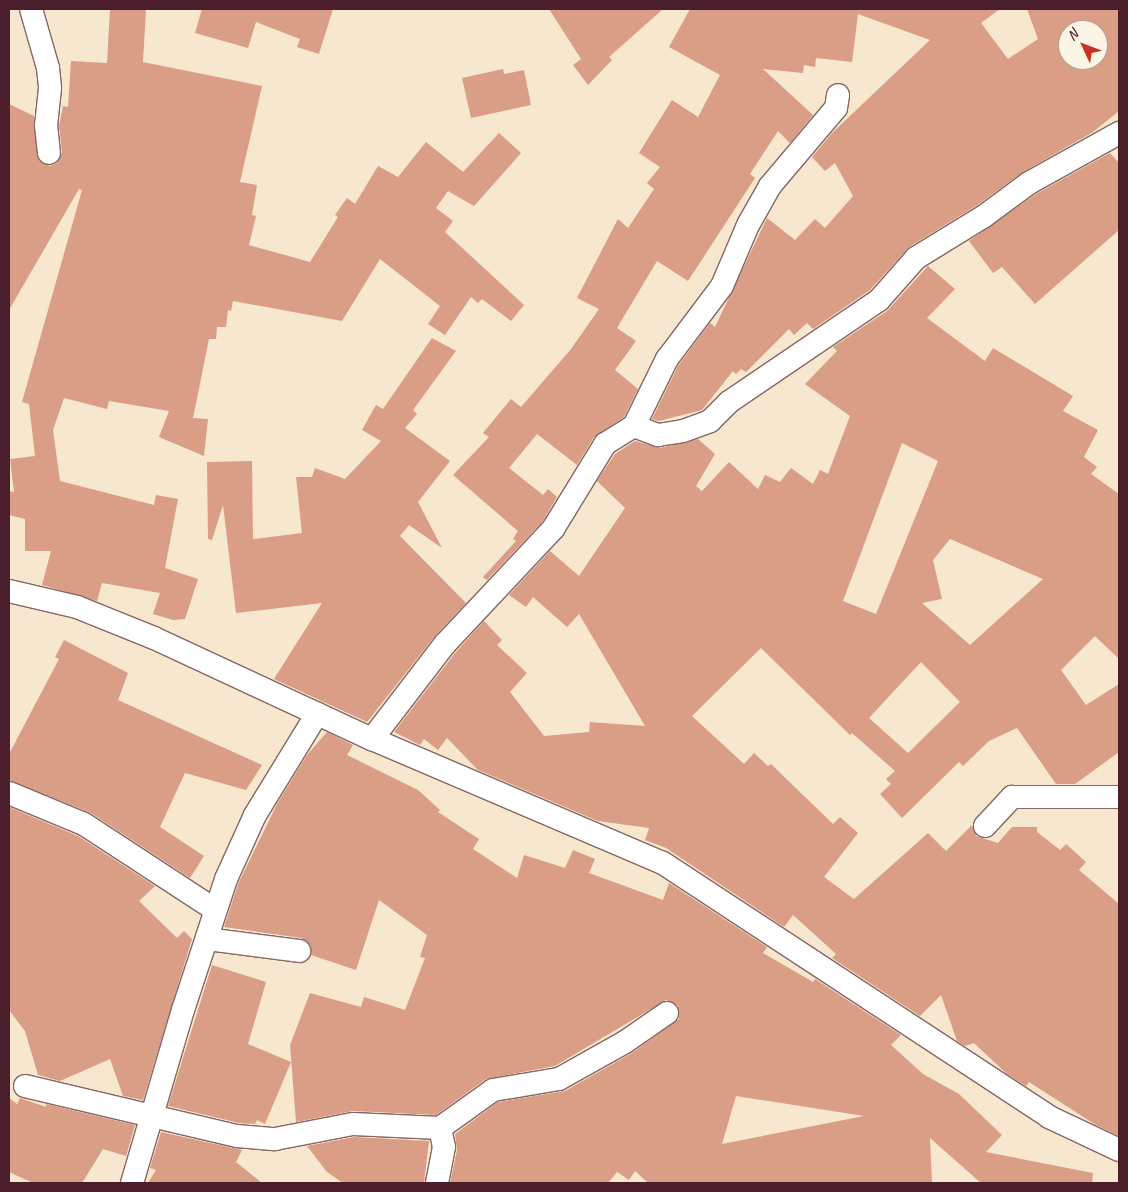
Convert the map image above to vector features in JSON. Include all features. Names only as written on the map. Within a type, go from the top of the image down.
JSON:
[{"type":"street","points":[[31,9],[48,68],[50,88],[46,125],[49,153]]},
{"type":"street","points":[[372,739],[445,644],[553,529],[605,444],[634,426],[668,359],[722,286],[748,225],[770,186],[836,108],[838,95]]},
{"type":"street","points":[[634,426],[658,435],[683,432],[710,421],[730,402],[879,300],[916,258],[983,217],[1028,183],[1119,133]]},
{"type":"street","points":[[9,592],[77,607],[372,739],[663,863],[1049,1118],[1119,1150]]},
{"type":"street","points":[[132,1183],[207,939],[214,909],[255,815],[317,714]]},
{"type":"street","points":[[9,793],[84,824],[214,909]]},
{"type":"street","points":[[985,826],[1012,797],[1119,797]]},
{"type":"street","points":[[207,939],[299,951]]},
{"type":"street","points":[[25,1086],[152,1117],[201,1125],[237,1136],[275,1139],[353,1124],[440,1128],[493,1090],[559,1079],[626,1042],[667,1014]]},
{"type":"street","points":[[437,1183],[444,1147],[440,1128]]},
{"type":"building","points":[[110,9],[146,9],[143,62],[262,86],[240,182],[257,185],[252,215],[256,216],[249,245],[310,262],[338,217],[335,215],[347,198],[355,204],[378,166],[398,177],[426,142],[463,172],[499,133],[521,153],[474,206],[448,191],[436,208],[453,221],[445,232],[524,305],[511,321],[482,299],[478,303],[471,297],[445,335],[428,324],[440,306],[380,259],[342,321],[233,301],[231,311],[228,310],[226,327],[217,327],[216,339],[209,339],[193,418],[208,419],[204,456],[159,437],[169,411],[109,401],[107,409],[64,398],[53,430],[60,481],[154,505],[156,495],[178,499],[165,568],[198,579],[185,619],[173,620],[153,614],[160,593],[102,583],[97,601],[42,585],[51,551],[25,551],[25,519],[9,515],[9,491],[14,492],[10,459],[35,456],[29,404],[22,402],[82,190],[79,189],[9,310],[9,104],[34,116],[39,161],[50,166],[57,163],[62,152],[59,126],[63,106],[68,107],[71,61],[107,63]]},
{"type":"building","points":[[202,9],[333,9],[319,54],[297,47],[300,39],[256,22],[248,48],[195,33]]},
{"type":"building","points":[[549,9],[663,9],[609,57],[612,60],[588,85],[573,65],[581,59]]},
{"type":"building","points":[[690,9],[1000,9],[981,23],[1008,59],[1038,39],[1027,9],[1119,9],[1119,111],[1093,132],[1023,172],[976,206],[909,247],[870,290],[813,329],[807,323],[794,335],[789,329],[746,372],[741,369],[736,374],[733,371],[702,410],[659,421],[652,419],[678,366],[710,323],[715,327],[767,218],[795,240],[815,219],[825,228],[853,196],[835,163],[825,171],[812,157],[832,133],[930,40],[858,14],[852,62],[816,58],[815,67],[804,65],[803,73],[763,69],[813,115],[790,143],[778,131],[750,174],[755,178],[688,281],[657,261],[617,328],[636,341],[615,370],[638,389],[624,417],[594,437],[577,465],[537,434],[509,468],[543,495],[548,489],[557,497],[543,521],[487,580],[483,577],[516,541],[513,539],[518,531],[453,475],[489,437],[483,433],[511,399],[521,407],[571,349],[599,309],[577,298],[618,219],[628,228],[654,189],[647,183],[660,167],[639,153],[672,100],[698,117],[720,75],[669,47]]},
{"type":"building","points":[[503,69],[504,74],[524,70],[531,105],[471,118],[462,78]]},
{"type":"building","points":[[1110,153],[1119,163],[1119,230],[1035,304],[1002,267],[993,273],[969,241],[1036,194]]},
{"type":"building","points":[[928,266],[955,289],[927,318],[985,361],[993,348],[1073,396],[1063,411],[1098,430],[1084,457],[1097,467],[1091,474],[1119,494],[1119,659],[1095,636],[1061,670],[1086,705],[1119,684],[1119,752],[1075,784],[1056,784],[1017,728],[989,741],[963,766],[959,762],[902,818],[880,794],[891,784],[886,779],[895,771],[852,733],[850,735],[761,648],[692,716],[744,764],[754,753],[768,766],[771,764],[833,824],[840,817],[858,833],[824,877],[854,899],[928,833],[946,851],[972,825],[976,836],[998,843],[1012,827],[1037,827],[1037,832],[1060,850],[1066,844],[1086,862],[1079,870],[1119,904],[1119,1136],[1096,1125],[1029,1082],[1026,1086],[1007,1074],[974,1043],[965,1046],[957,1041],[941,995],[920,1016],[832,958],[836,954],[793,915],[784,927],[666,848],[645,840],[649,828],[598,821],[478,770],[447,738],[438,750],[424,739],[420,745],[394,732],[455,653],[484,621],[502,640],[497,645],[527,673],[510,692],[544,736],[589,732],[590,722],[645,726],[579,614],[567,627],[533,597],[526,607],[509,595],[550,551],[579,576],[625,508],[597,481],[615,454],[635,441],[660,448],[698,439],[715,454],[696,486],[702,491],[729,462],[758,489],[765,475],[780,482],[791,468],[813,484],[820,470],[828,474],[850,416],[805,384],[837,351],[833,347],[887,311]],"holes":[[[902,443],[938,461],[876,614],[843,601]],[[950,539],[1043,579],[970,645],[922,603],[942,599],[933,560]],[[921,662],[960,702],[908,753],[869,718]]]},
{"type":"building","points":[[432,338],[456,351],[413,410],[417,414],[405,428],[450,461],[418,502],[442,548],[409,525],[400,536],[466,603],[435,636],[367,722],[274,679],[322,603],[236,613],[223,505],[212,540],[208,539],[207,462],[252,461],[253,539],[302,533],[296,477],[312,477],[315,468],[345,479],[381,441],[362,430],[376,405],[383,409]]},
{"type":"building","points":[[64,640],[128,673],[118,700],[262,765],[246,790],[185,773],[160,827],[204,856],[190,878],[91,813],[9,780],[9,754],[59,659],[55,657]]},
{"type":"building","points":[[327,732],[353,745],[347,755],[418,790],[440,810],[438,812],[479,839],[473,849],[517,878],[524,855],[565,868],[573,850],[595,859],[589,873],[663,900],[669,883],[767,947],[763,953],[813,982],[815,979],[901,1035],[891,1045],[923,1074],[959,1094],[1002,1135],[986,1152],[1093,1173],[1092,1183],[981,1183],[930,1138],[932,1183],[648,1183],[635,1171],[629,1180],[617,1172],[608,1183],[450,1183],[457,1150],[455,1134],[498,1102],[565,1091],[632,1053],[679,1019],[678,1006],[666,1000],[555,1066],[486,1079],[436,1115],[353,1111],[296,1122],[290,1045],[310,993],[361,1007],[364,997],[405,1010],[425,958],[420,957],[427,935],[379,900],[356,970],[311,955],[311,946],[301,938],[224,927],[238,884],[277,804],[307,755]],"holes":[[[736,1096],[864,1116],[722,1144]]]},
{"type":"building","points":[[9,807],[78,836],[155,886],[139,901],[177,938],[184,931],[192,939],[143,1100],[123,1096],[110,1059],[60,1081],[38,1075],[25,1031],[9,1010]]},
{"type":"building","points":[[212,965],[266,982],[248,1044],[291,1062],[265,1124],[257,1120],[255,1124],[239,1123],[168,1106]]},
{"type":"building","points":[[9,1098],[17,1104],[20,1098],[46,1107],[46,1104],[135,1125],[126,1156],[103,1149],[82,1183],[33,1183],[9,1172]]},
{"type":"building","points":[[161,1132],[242,1150],[236,1162],[262,1183],[148,1183],[156,1170],[150,1168]]},
{"type":"building","points":[[354,1137],[429,1141],[424,1183],[343,1183],[327,1172],[307,1146]]}]
